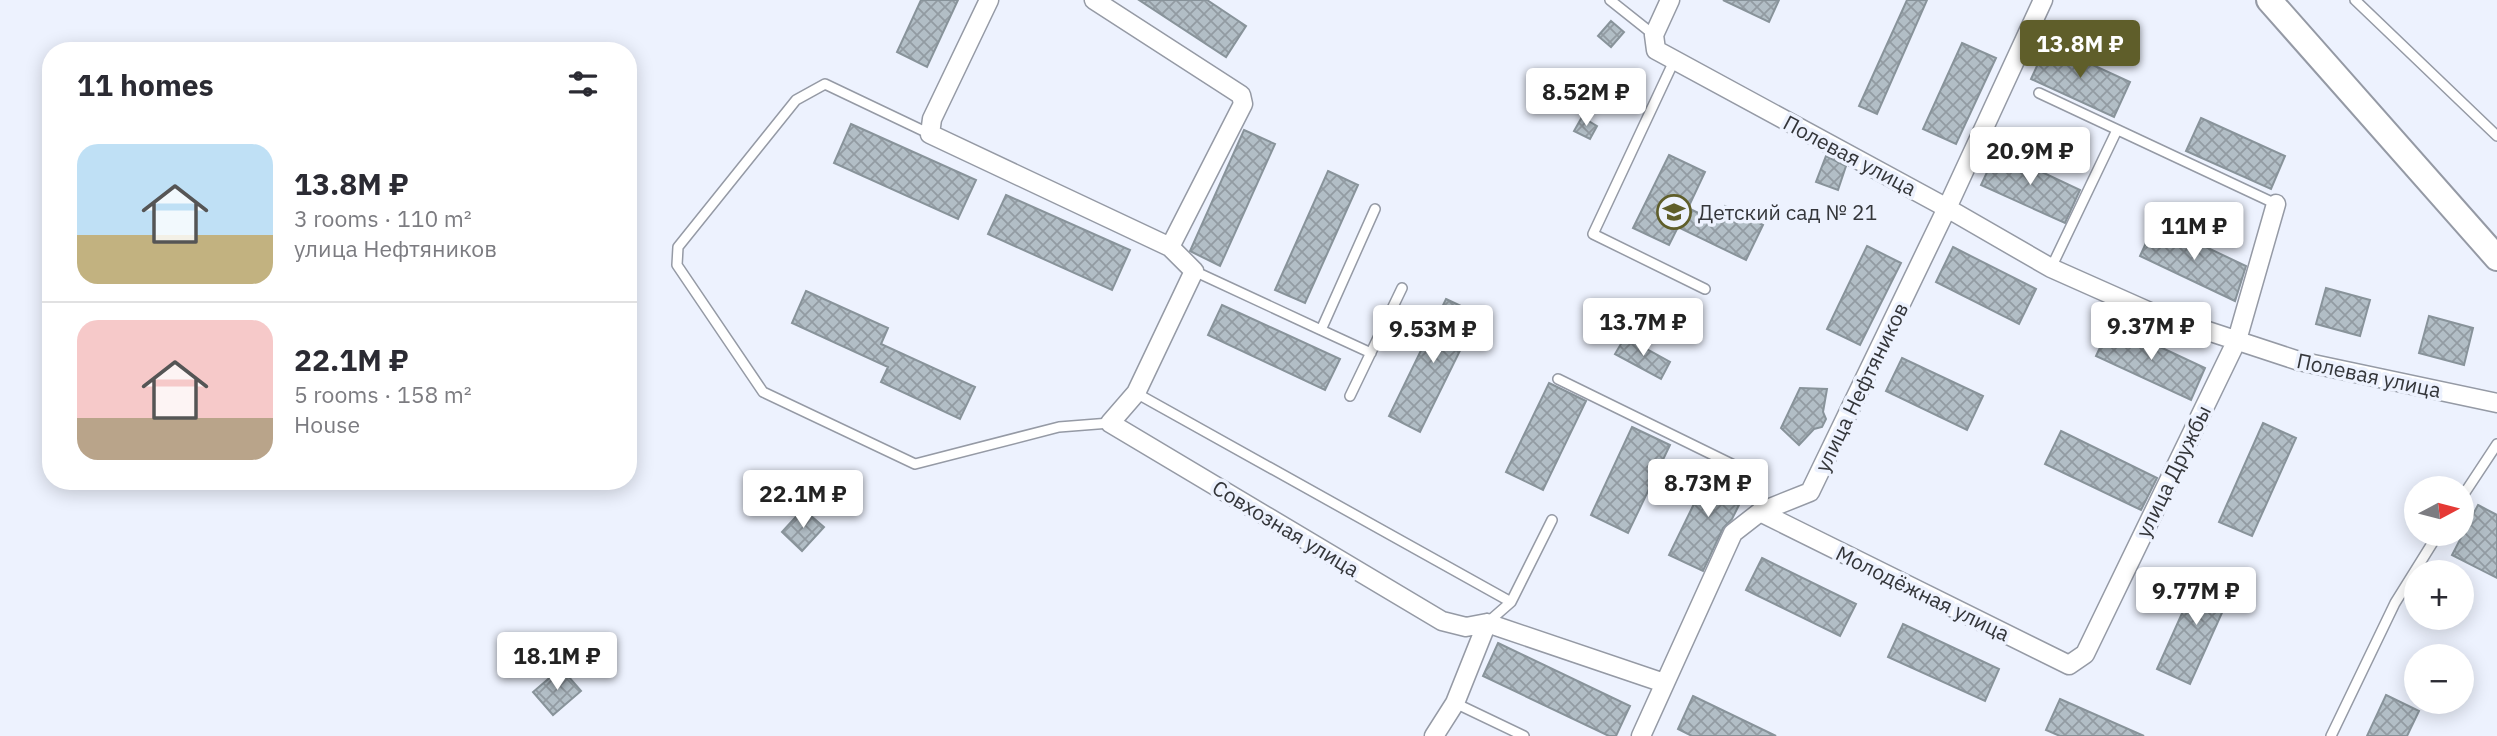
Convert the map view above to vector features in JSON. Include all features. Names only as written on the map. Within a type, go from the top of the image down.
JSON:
[{"type":"street","points":[[989,0],[932,119],[930,134],[1170,247],[1194,271],[1136,393],[1110,423]]},
{"type":"street","points":[[1094,0],[1241,95],[1243,104],[1170,247]]},
{"type":"street","points":[[1654,35],[1670,0]]},
{"type":"street","name":"улица Нефтяников","points":[[1641,736],[1733,533],[1760,512],[1810,492],[1947,208],[2043,0]]},
{"type":"street","points":[[2269,0],[2497,258]]},
{"type":"street","name":"Полевая улица","points":[[1654,35],[1656,50],[1674,61],[1947,208],[2051,268],[2150,312],[2299,361],[2497,403]]},
{"type":"street","name":"улица Дружбы","points":[[2085,654],[2237,340],[2276,204]]},
{"type":"street","name":"Совхозная улица","points":[[1110,423],[1442,621],[1466,627],[1487,623],[1664,683]]},
{"type":"street","name":"Молодёжная улица","points":[[1760,512],[2069,665],[2085,654]]},
{"type":"street","points":[[1434,736],[1455,703],[1487,623]]},
{"type":"lane","points":[[1610,0],[1654,35]]},
{"type":"lane","points":[[2355,0],[2497,136]]},
{"type":"lane","points":[[1674,61],[1593,234],[1705,289]]},
{"type":"lane","points":[[930,134],[825,84],[796,100],[678,247],[677,265],[763,392],[915,464],[1059,427],[1110,423]]},
{"type":"lane","points":[[2039,93],[2276,204]]},
{"type":"lane","points":[[2051,268],[2117,130]]},
{"type":"lane","points":[[1321,330],[1375,209]]},
{"type":"lane","points":[[1194,271],[1371,353]]},
{"type":"lane","points":[[1350,396],[1402,288]]},
{"type":"lane","points":[[1558,379],[1752,474],[1760,512]]},
{"type":"lane","points":[[1136,393],[1511,602]]},
{"type":"lane","points":[[2474,479],[2497,444]]},
{"type":"lane","points":[[1487,623],[1511,602],[1552,520]]},
{"type":"lane","points":[[2331,736],[2395,603],[2431,546]]},
{"type":"lane","points":[[1455,703],[1524,736]]},
{"type":"building","points":[[921,0],[958,0],[927,67],[897,52]]},
{"type":"building","points":[[1139,0],[1207,0],[1246,26],[1226,57]]},
{"type":"building","points":[[1723,0],[1779,0],[1769,22]]},
{"type":"building","points":[[1907,0],[1927,0],[1877,114],[1859,106]]},
{"type":"building","points":[[1611,21],[1624,32],[1611,47],[1598,36]]},
{"type":"building","points":[[1962,43],[1996,58],[1956,144],[1923,129]]},
{"type":"building","points":[[2047,44],[2130,82],[2114,117],[2031,79]]},
{"type":"building","points":[[1582,117],[1597,126],[1590,139],[1574,131]]},
{"type":"building","points":[[2201,118],[2285,156],[2271,189],[2186,151]]},
{"type":"building","points":[[851,124],[976,180],[958,219],[834,163]]},
{"type":"building","points":[[1244,130],[1275,144],[1220,266],[1190,251]]},
{"type":"building","points":[[1997,151],[2080,190],[2065,223],[1981,185]]},
{"type":"building","points":[[1669,155],[1705,172],[1688,208],[1717,222],[1725,206],[1763,225],[1746,260],[1678,227],[1669,245],[1633,228]]},
{"type":"building","points":[[1826,156],[1846,166],[1838,190],[1816,182]]},
{"type":"building","points":[[1328,171],[1358,185],[1305,303],[1275,290]]},
{"type":"building","points":[[1006,195],[1130,250],[1112,290],[988,234]]},
{"type":"building","points":[[2155,223],[2246,266],[2235,301],[2140,256]]},
{"type":"building","points":[[1867,246],[1901,263],[1860,345],[1827,329]]},
{"type":"building","points":[[1953,247],[2036,289],[2019,324],[1936,282]]},
{"type":"building","points":[[2326,288],[2370,300],[2360,336],[2316,324]]},
{"type":"building","points":[[806,291],[888,328],[881,344],[975,387],[960,419],[881,382],[888,367],[792,323]]},
{"type":"building","points":[[1446,299],[1478,314],[1420,432],[1389,416]]},
{"type":"building","points":[[1222,305],[1340,359],[1325,390],[1208,335]]},
{"type":"building","points":[[2429,316],[2473,328],[2464,365],[2419,353]]},
{"type":"building","points":[[2111,324],[2205,368],[2191,400],[2096,356]]},
{"type":"building","points":[[1625,337],[1670,362],[1661,379],[1615,354]]},
{"type":"building","points":[[1902,358],[1983,396],[1967,430],[1886,391]]},
{"type":"building","points":[[1549,383],[1586,401],[1543,490],[1506,472]]},
{"type":"building","points":[[1800,388],[1827,389],[1823,412],[1826,419],[1822,427],[1814,429],[1799,445],[1781,428]]},
{"type":"building","points":[[2263,423],[2296,438],[2252,536],[2219,522]]},
{"type":"building","points":[[1632,427],[1670,445],[1628,533],[1591,515]]},
{"type":"building","points":[[2061,431],[2157,478],[2141,510],[2045,464]]},
{"type":"building","points":[[1712,467],[1748,487],[1732,519],[1723,528],[1703,571],[1669,555]]},
{"type":"building","points":[[2478,505],[2497,515],[2497,578],[2474,566],[2474,560],[2462,560],[2452,555],[2457,546],[2474,546],[2474,513]]},
{"type":"building","points":[[803,509],[824,527],[802,551],[782,532]]},
{"type":"building","points":[[1762,558],[1856,604],[1840,636],[1746,590]]},
{"type":"building","points":[[2201,571],[2234,586],[2190,684],[2157,669]]},
{"type":"building","points":[[1903,624],[1999,669],[1985,701],[1888,657]]},
{"type":"building","points":[[1498,643],[1630,706],[1616,736],[1609,736],[1483,676]]},
{"type":"building","points":[[561,668],[581,691],[553,715],[533,692]]},
{"type":"building","points":[[2386,695],[2404,704],[2404,714],[2418,714],[2407,736],[2367,736]]},
{"type":"building","points":[[1693,696],[1776,736],[1692,736],[1678,729]]},
{"type":"building","points":[[2060,699],[2144,736],[2060,736],[2046,730]]},
{"type":"place","name":"Детский сад № 21","points":[[1674,212]]}]
